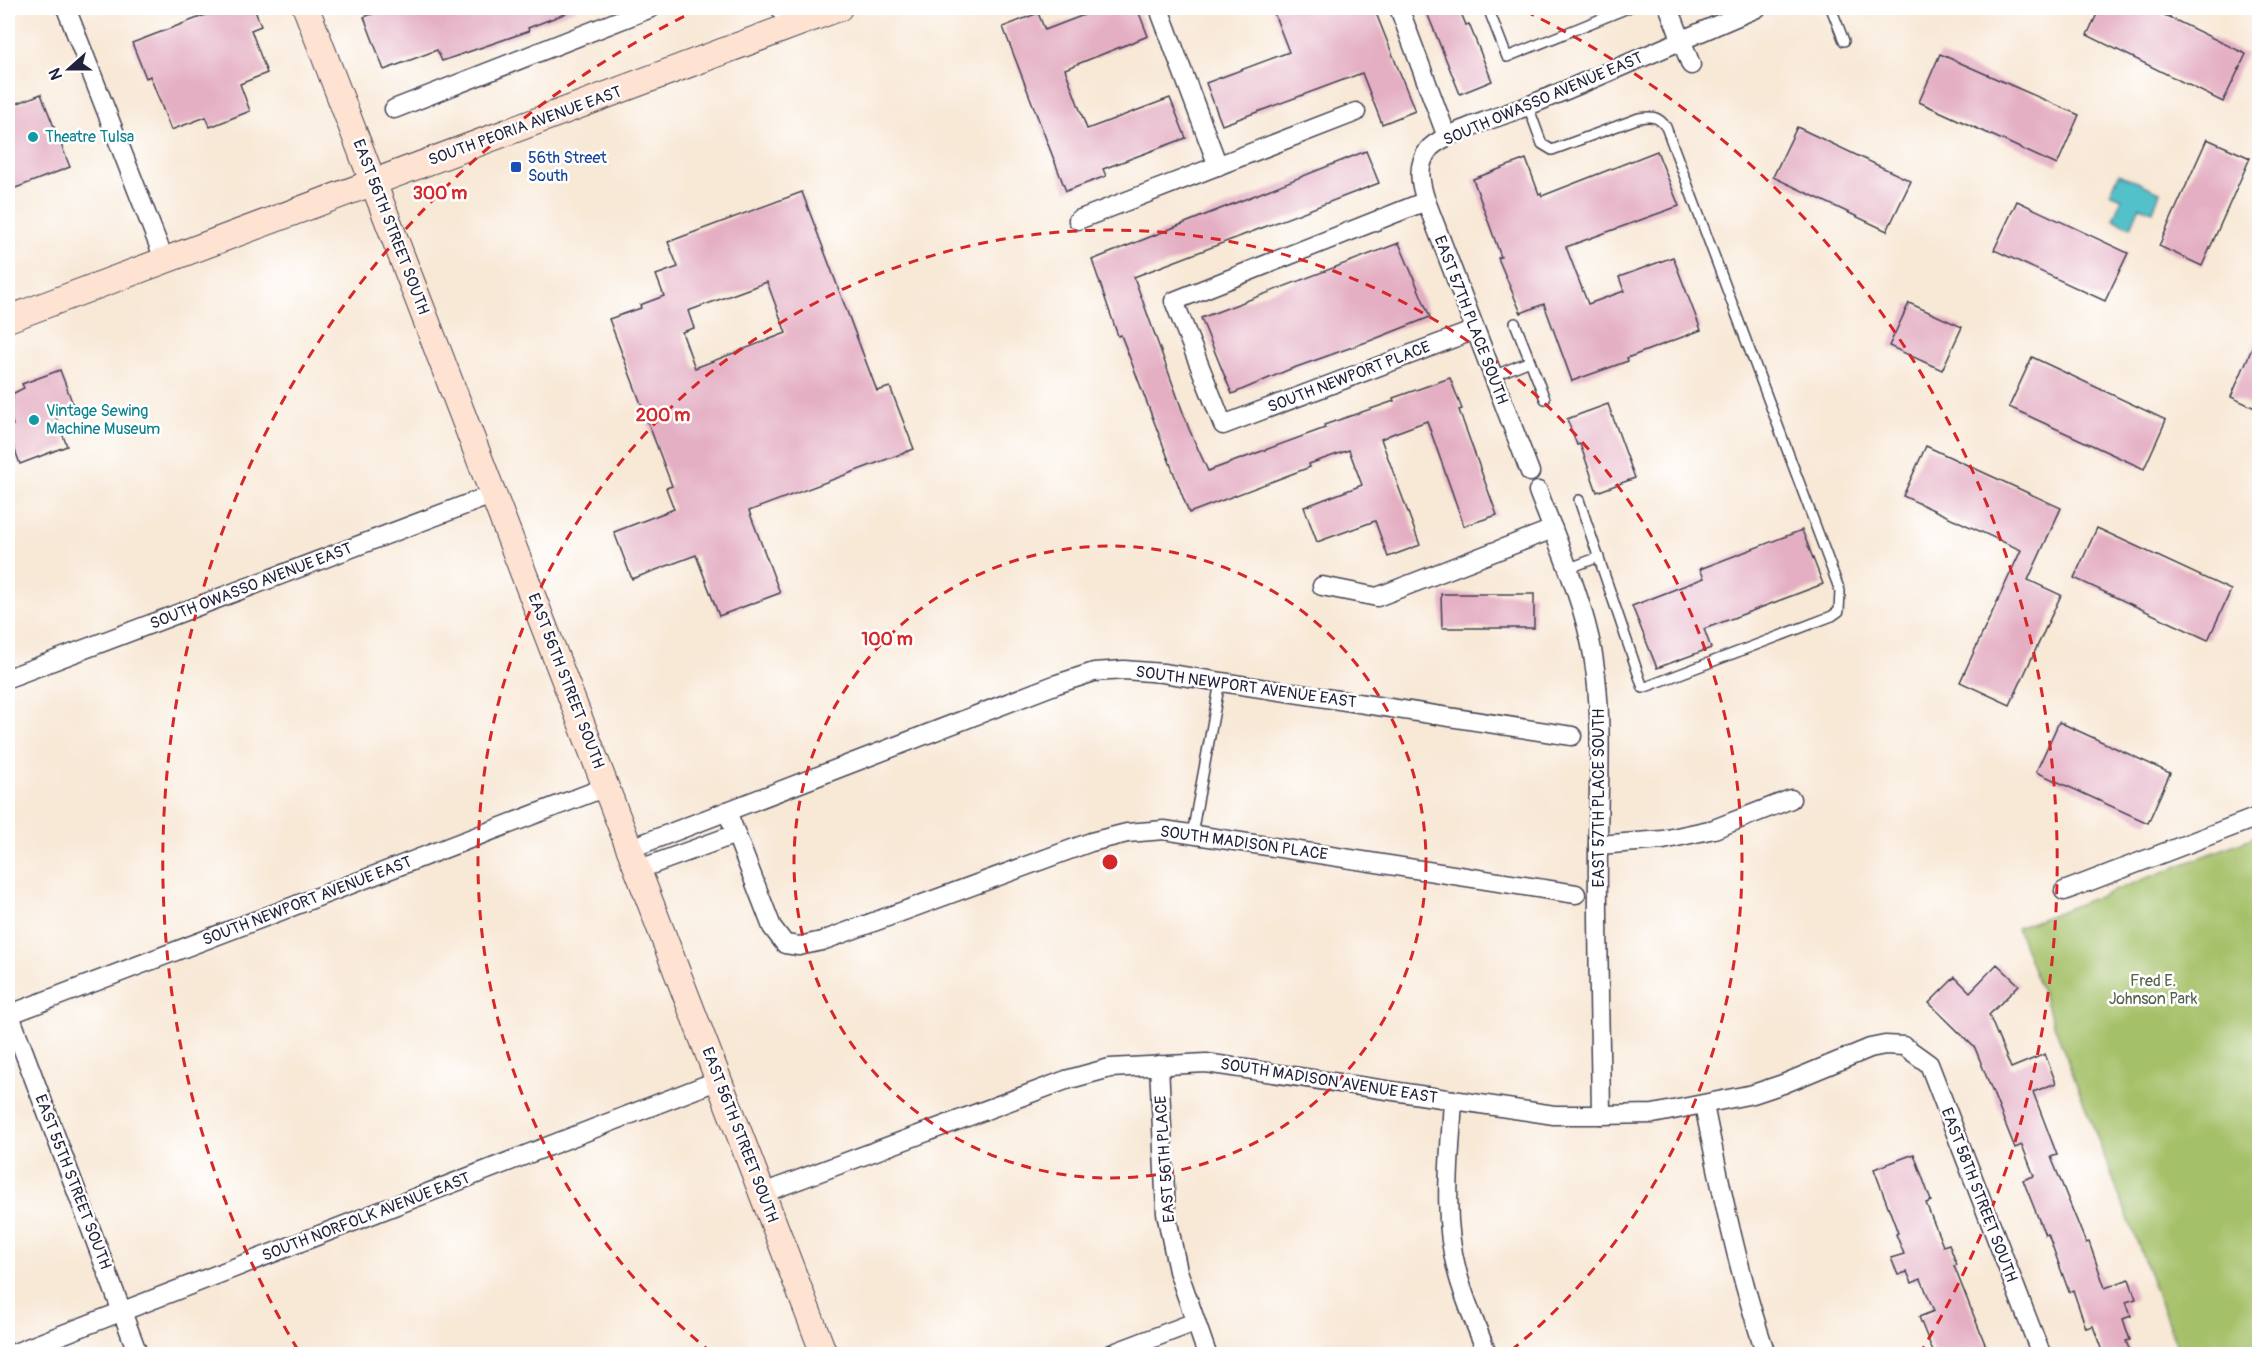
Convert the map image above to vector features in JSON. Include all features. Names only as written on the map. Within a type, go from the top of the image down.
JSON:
[{"type":"street","points":[[66,8],[164,259]]},
{"type":"street","name":"EAST 56TH STREET SOUTH","points":[[306,8],[824,1354]]},
{"type":"street","points":[[394,109],[651,8]]},
{"type":"street","name":"SOUTH PEORIA AVENUE EAST","points":[[8,319],[374,182],[784,17],[839,8]]},
{"type":"street","points":[[1399,8],[1447,137]]},
{"type":"street","points":[[1669,8],[1691,65]]},
{"type":"street","name":"SOUTH OWASSO AVENUE EAST","points":[[1426,201],[1419,179],[1422,162],[1430,148],[1447,137],[1528,106],[1757,8]]},
{"type":"street","points":[[1157,10],[1218,166]]},
{"type":"street","points":[[1078,220],[1356,112]]},
{"type":"street","name":"SOUTH NEWPORT PLACE","points":[[1426,201],[1174,301],[1223,424],[1475,330]]},
{"type":"street","name":"EAST 57TH PLACE SOUTH","points":[[1426,201],[1530,472]]},
{"type":"street","name":"EAST 57TH PLACE SOUTH","points":[[1538,491],[1586,625],[1598,688],[1601,734],[1598,844],[1601,1115]]},
{"type":"street","name":"SOUTH OWASSO AVENUE EAST","points":[[8,678],[494,494]]},
{"type":"street","points":[[1322,586],[1377,597],[1553,530]]},
{"type":"street","name":"SOUTH NEWPORT AVENUE EAST","points":[[633,860],[728,812],[1057,684],[1094,672],[1124,670],[1163,673],[1572,736]]},
{"type":"street","name":"SOUTH NEWPORT AVENUE EAST","points":[[8,1013],[606,787]]},
{"type":"street","points":[[1598,844],[1663,840],[1714,829],[1791,799]]},
{"type":"street","points":[[633,860],[736,834],[728,812]]},
{"type":"street","points":[[2064,891],[2259,816]]},
{"type":"street","name":"SOUTH MADISON PLACE","points":[[736,834],[772,927],[785,944],[799,946],[822,941],[1091,842],[1127,832],[1164,830],[1576,894]]},
{"type":"street","name":"EAST 55TH STREET SOUTH","points":[[8,1013],[138,1354]]},
{"type":"street","name":"SOUTH MADISON AVENUE EAST","points":[[763,1193],[1066,1080],[1110,1068],[1206,1063],[1554,1115],[1653,1114],[1753,1094],[1784,1084],[1870,1048],[1885,1045],[1904,1046]]},
{"type":"street","name":"EAST 58TH STREET SOUTH","points":[[1904,1046],[1929,1064],[2041,1354]]},
{"type":"street","name":"EAST 56TH PLACE","points":[[1159,1065],[1166,1213],[1178,1270],[1207,1354]]},
{"type":"street","name":"SOUTH NORFOLK AVENUE EAST","points":[[12,1354],[718,1080]]},
{"type":"street","points":[[1452,1100],[1449,1220],[1457,1271],[1487,1354]]},
{"type":"street","points":[[1704,1105],[1732,1244],[1766,1354]]},
{"type":"street","points":[[1111,1354],[1195,1322]]},
{"type":"lane","points":[[1488,8],[1507,57],[1628,8]]},
{"type":"lane","points":[[1832,8],[1844,41]]},
{"type":"lane","points":[[1528,106],[1542,144],[1552,150],[1639,118],[1651,116],[1659,118],[1666,127],[1840,591],[1839,611],[1832,616],[1643,688],[1579,500]]},
{"type":"lane","points":[[1515,323],[1545,399]]},
{"type":"lane","points":[[1493,376],[1530,361]]},
{"type":"lane","points":[[1567,569],[1599,557]]},
{"type":"lane","points":[[1192,834],[1220,682]]},
{"type":"green space","name":"Fred E. Johnson Park","points":[[2259,835],[2259,1354],[2180,1354],[2017,928]]},
{"type":"water","points":[[2119,174],[2160,192],[2153,211],[2140,206],[2131,227],[2113,219],[2122,198],[2110,193]]},
{"type":"building","points":[[224,8],[254,8],[261,26],[251,30],[267,73],[240,84],[250,111],[210,127],[206,117],[171,130],[150,76],[146,78],[132,43]]},
{"type":"building","points":[[388,8],[577,9],[528,28],[529,31],[442,61],[437,50],[384,70],[364,17]]},
{"type":"building","points":[[1102,8],[1137,8],[1148,36],[1065,69],[1087,129],[1170,98],[1186,138],[1103,169],[1106,176],[1066,191],[1003,27],[1038,13],[1045,30]]},
{"type":"building","points":[[1272,8],[1374,8],[1415,111],[1382,124],[1362,73],[1222,125],[1206,83],[1289,52]]},
{"type":"building","points":[[1425,8],[1459,8],[1466,25],[1469,24],[1492,81],[1460,94]]},
{"type":"building","points":[[2100,8],[2150,8],[2246,54],[2223,102],[2087,35]]},
{"type":"building","points":[[1940,54],[2079,115],[2057,165],[1919,102]]},
{"type":"building","name":"Theatre Tulsa","points":[[41,94],[70,167],[8,191],[8,107]]},
{"type":"building","points":[[1797,127],[1911,181],[1887,231],[1773,177]]},
{"type":"building","points":[[2207,139],[2250,158],[2202,266],[2159,246]]},
{"type":"building","points":[[1366,151],[1379,183],[1134,277],[1189,429],[1208,471],[1325,428],[1324,425],[1394,401],[1393,398],[1450,378],[1462,409],[1459,410],[1497,515],[1464,526],[1427,421],[1392,434],[1381,439],[1420,545],[1388,557],[1375,521],[1317,542],[1304,507],[1362,485],[1349,450],[1189,513],[1121,335],[1118,336],[1092,260]]},
{"type":"building","points":[[1657,151],[1679,206],[1566,247],[1588,304],[1624,291],[1619,277],[1673,257],[1701,330],[1627,358],[1628,361],[1572,381],[1544,304],[1521,313],[1498,258],[1501,257],[1473,179],[1526,159],[1539,194],[1541,193],[1542,196]]},
{"type":"building","points":[[802,192],[877,391],[890,387],[914,449],[749,511],[780,593],[719,616],[696,555],[632,579],[614,532],[674,509],[666,488],[672,486],[609,319],[641,308],[640,305],[664,296],[656,275],[678,267],[668,242]],"holes":[[[767,282],[786,333],[695,368],[682,332],[694,328],[688,311]]]},
{"type":"building","points":[[2017,201],[2128,253],[2105,301],[1994,250]]},
{"type":"building","points":[[1399,243],[1430,317],[1288,370],[1232,394],[1201,318]]},
{"type":"building","points":[[1909,303],[1962,327],[1942,370],[1889,346]]},
{"type":"building","points":[[2259,332],[2259,410],[2231,397]]},
{"type":"building","points":[[2032,357],[2166,420],[2144,469],[2009,407]]},
{"type":"building","name":"Vintage Sewing Machine Museum","points":[[60,370],[74,407],[55,415],[67,446],[20,464],[8,431],[8,427],[13,425],[8,410],[8,400],[13,398],[12,394],[24,388],[22,384]]},
{"type":"building","points":[[1608,404],[1635,478],[1597,492],[1580,444],[1577,445],[1567,419]]},
{"type":"building","points":[[1926,446],[2061,508],[2028,580],[2061,595],[2010,705],[1960,682],[2021,550],[1903,496]]},
{"type":"building","points":[[2097,528],[2231,590],[2208,640],[2074,578]]},
{"type":"building","points":[[1802,530],[1823,584],[1704,629],[1711,648],[1657,668],[1632,606],[1704,578],[1700,569]]},
{"type":"building","points":[[1441,594],[1534,594],[1534,628],[1442,628]]},
{"type":"building","points":[[2059,722],[2170,773],[2148,823],[2036,772]]},
{"type":"building","points":[[1997,964],[2019,985],[1989,1015],[2011,1068],[2045,1054],[2056,1083],[2033,1092],[2057,1155],[2051,1157],[2086,1243],[2089,1242],[2105,1288],[2129,1279],[2136,1299],[2126,1302],[2131,1316],[2123,1319],[2130,1340],[2126,1341],[2131,1354],[2103,1354],[2093,1326],[2086,1328],[2073,1290],[2069,1292],[2048,1234],[2045,1235],[2023,1180],[2034,1176],[2022,1145],[2015,1148],[1975,1048],[1929,1003],[1955,977],[1970,992]]},
{"type":"building","points":[[1914,1154],[1931,1201],[1926,1203],[1943,1246],[1949,1244],[1957,1265],[1954,1266],[1989,1354],[1934,1354],[1919,1317],[1934,1311],[1921,1279],[1912,1283],[1907,1272],[1898,1275],[1891,1258],[1904,1254],[1874,1169]]},
{"type":"place","name":"Theatre Tulsa","points":[[33,137]]},
{"type":"place","name":"56th Street South","points":[[516,167]]},
{"type":"place","name":"Vintage Sewing Machine Museum","points":[[34,420]]}]
